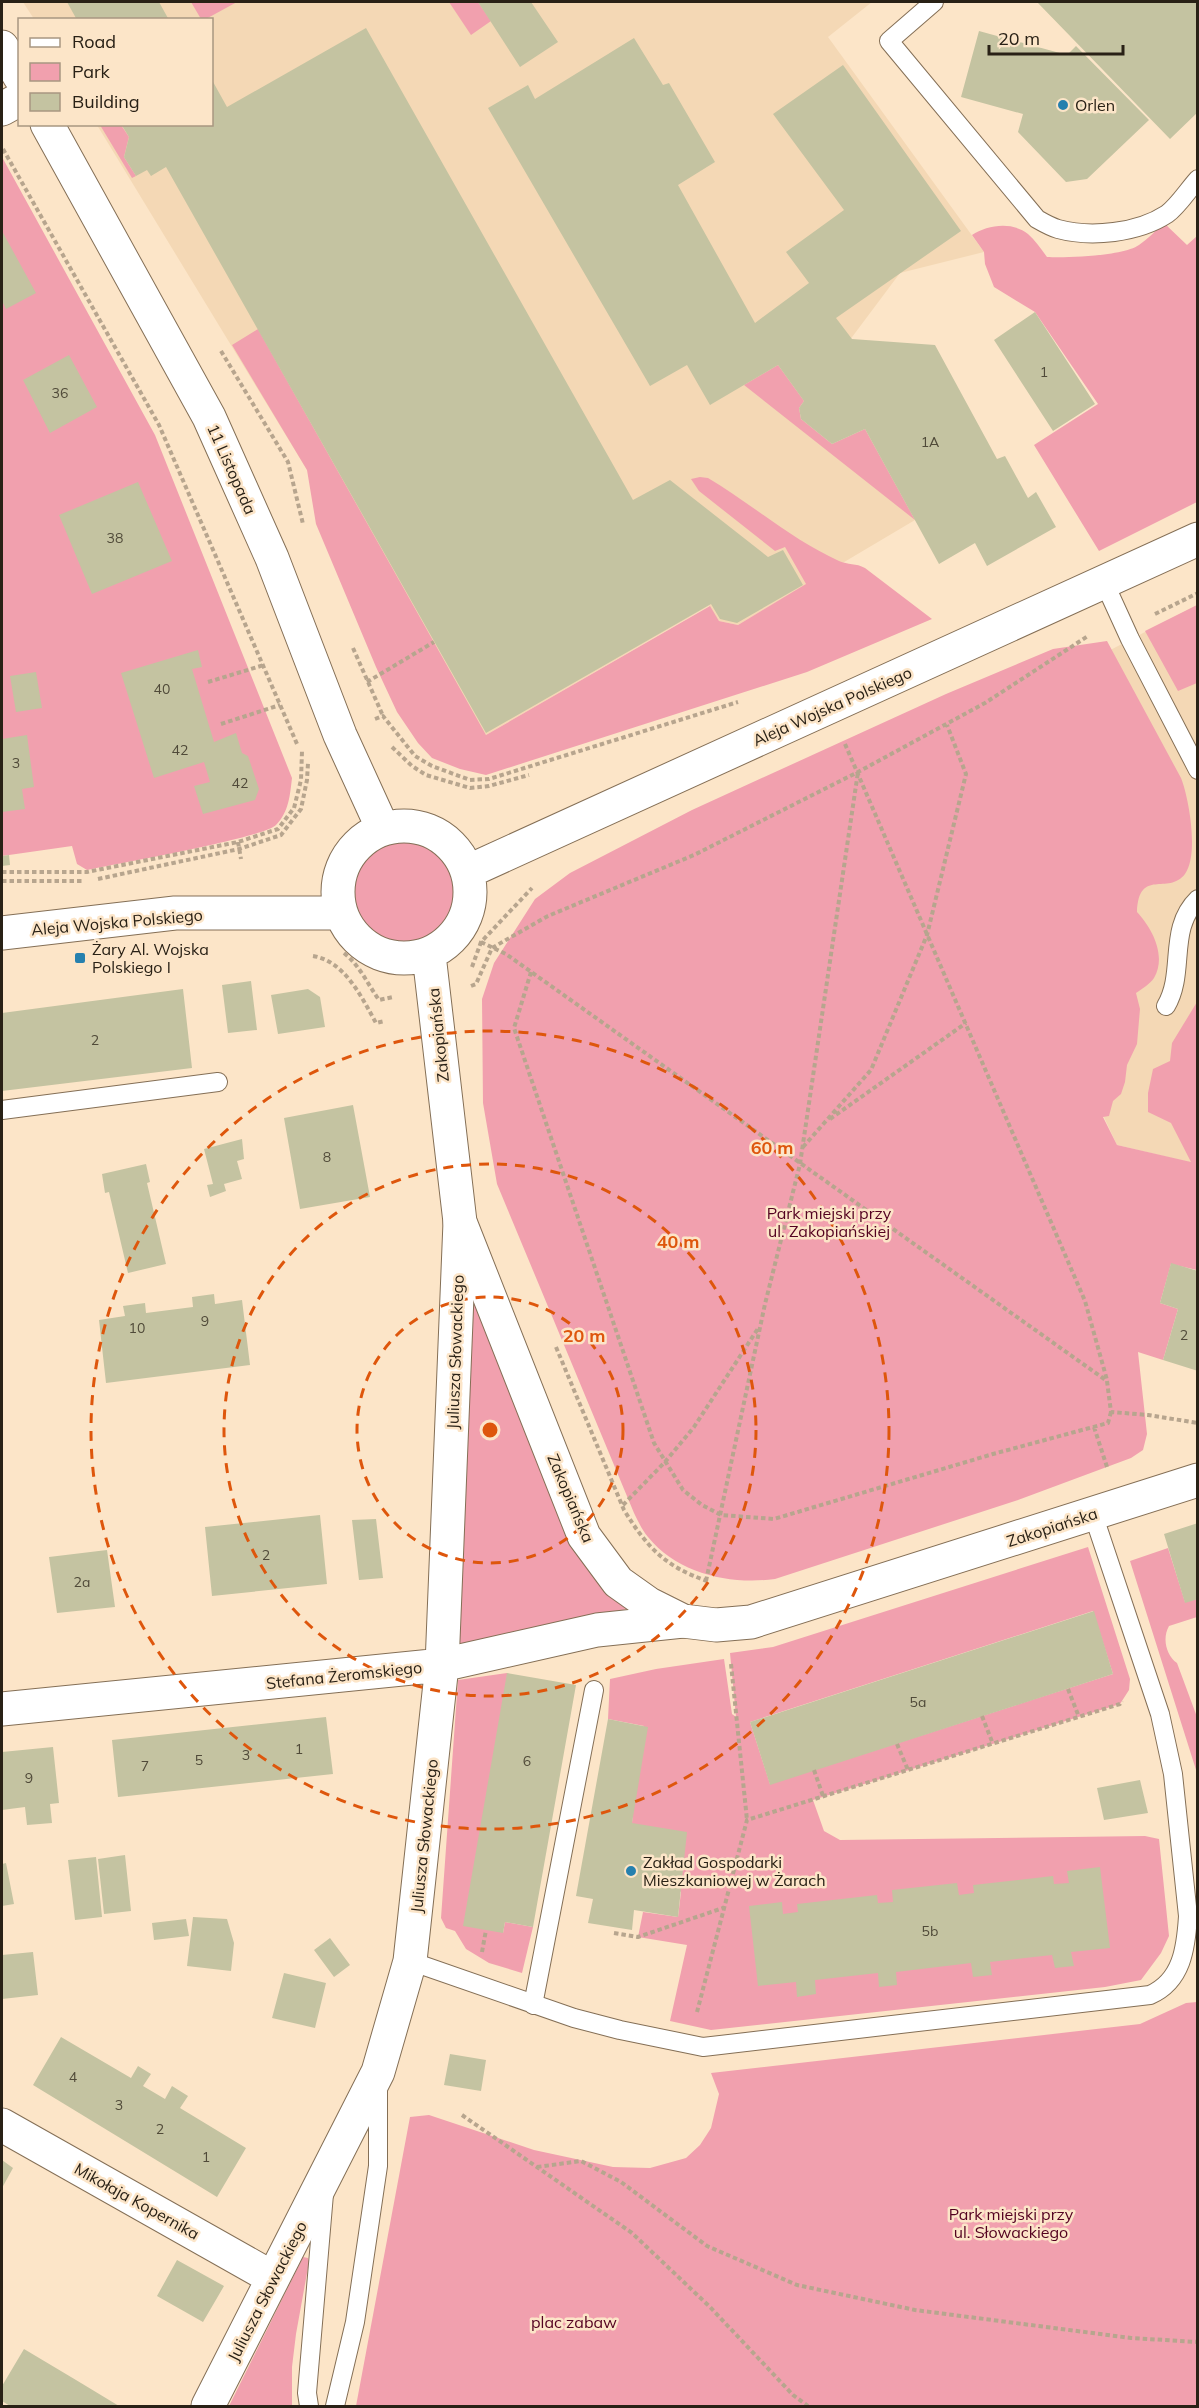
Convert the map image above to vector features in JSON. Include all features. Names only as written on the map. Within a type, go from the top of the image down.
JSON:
[{"type":"street","points":[[2,47],[18,74]]},
{"type":"street","points":[[2,109],[18,100]]},
{"type":"street","name":"11 Listopada","points":[[48,126],[209,417],[272,558],[342,739],[383,828]]},
{"type":"street","name":"Aleja Wojska Polskiego","points":[[467,872],[1197,540]]},
{"type":"street","points":[[404,826],[424,829],[443,838],[458,853],[467,872],[471,892],[468,911],[459,930],[446,944],[429,955],[408,959],[386,957],[366,948],[350,933],[340,913],[336,893],[340,872],[350,853],[364,838],[383,828],[404,826]]},
{"type":"street","name":"Aleja Wojska Polskiego","points":[[2,933],[175,913],[340,913]]},
{"type":"street","name":"Zakopiańska","points":[[429,955],[460,1222],[584,1536],[618,1582],[649,1604],[683,1621],[716,1625],[751,1622],[1197,1480]]},
{"type":"street","name":"Juliusza Słowackiego","points":[[208,2406],[378,2072],[410,1961],[442,1665],[460,1222]]},
{"type":"street","name":"Stefana Żeromskiego","points":[[2,1709],[442,1665],[597,1630],[683,1621]]},
{"type":"street","name":"Mikołaja Kopernika","points":[[2,2125],[273,2278]]},
{"type":"lane","points":[[934,2],[889,41],[1037,219],[1056,229],[1078,233],[1124,229],[1146,223],[1168,213],[1197,179]]},
{"type":"lane","points":[[1104,582],[1197,770]]},
{"type":"lane","points":[[1166,1006],[1174,986],[1178,933],[1189,907],[1197,899]]},
{"type":"lane","points":[[2,1110],[218,1082]]},
{"type":"lane","points":[[410,1961],[533,2005],[620,2031],[689,2045],[719,2046],[1150,1995],[1167,1985],[1181,1964],[1188,1916],[1173,1774],[1160,1714],[1094,1514]]},
{"type":"lane","points":[[533,2005],[594,1690]]},
{"type":"lane","points":[[335,2406],[355,2322],[378,2166],[378,2072]]},
{"type":"lane","points":[[309,2406],[307,2393],[326,2177]]},
{"type":"path","points":[[2,145],[159,425],[301,751],[301,780],[294,808],[278,830],[238,842],[87,872],[2,872]]},
{"type":"path","points":[[339,949],[357,963],[379,1000],[433,990],[469,987],[476,984],[492,948],[548,916],[694,855],[858,772],[946,725],[1020,681],[1119,615]]},
{"type":"path","points":[[367,682],[434,642]]},
{"type":"path","points":[[208,682],[264,665]]},
{"type":"path","points":[[221,724],[280,705]]},
{"type":"path","points":[[2,881],[88,881],[239,849],[282,835],[301,809],[307,780],[308,756],[383,716],[415,756],[452,774],[470,780],[489,779],[527,766]]},
{"type":"path","points":[[802,1149],[871,1070],[927,935],[966,774],[946,725]]},
{"type":"path","points":[[301,751],[374,729],[412,766],[426,775],[470,788],[489,786],[529,775]]},
{"type":"path","points":[[531,972],[514,1028],[654,1443],[683,1490],[702,1505],[721,1515],[774,1519],[993,1454],[1108,1423],[1111,1412],[1107,1381],[1085,1301],[843,741]]},
{"type":"path","points":[[706,1581],[762,1323],[800,1164],[858,772]]},
{"type":"path","points":[[238,842],[241,859]]},
{"type":"path","points":[[481,942],[506,954],[1107,1381]]},
{"type":"path","points":[[302,954],[324,958],[355,985],[376,1023],[385,1021]]},
{"type":"path","points":[[824,1123],[966,1023]]},
{"type":"path","points":[[623,1505],[665,1462],[694,1427],[762,1323]]},
{"type":"path","points":[[554,1344],[623,1505],[640,1534],[658,1555],[680,1570],[717,1583]]},
{"type":"path","points":[[1111,1412],[1148,1414],[1197,1422]]},
{"type":"path","points":[[1094,1427],[1109,1473]]},
{"type":"path","points":[[689,2045],[747,1820],[730,1653]]},
{"type":"path","points":[[1068,1689],[1079,1717]]},
{"type":"path","points":[[747,1820],[1120,1704]]},
{"type":"path","points":[[982,1716],[993,1744]]},
{"type":"path","points":[[897,1744],[908,1770]]},
{"type":"path","points":[[814,1770],[824,1796]]},
{"type":"path","points":[[614,1933],[638,1937],[724,1908]]},
{"type":"path","points":[[462,2115],[632,2233],[710,2307],[793,2395],[808,2406]]},
{"type":"path","points":[[537,2167],[580,2161],[621,2182],[707,2246],[797,2285],[915,2310],[1131,2338],[1197,2342]]},
{"type":"shaded area","points":[[23,2],[872,2],[828,37],[984,252],[900,273],[799,408],[801,419],[832,444],[865,429],[915,520],[738,625],[719,621],[709,606],[486,735],[307,470],[98,126],[213,126],[213,18],[33,18]]},
{"type":"shaded area","points":[[1197,605],[1197,1164],[1117,1145],[1027,953],[958,729]]},
{"type":"green space","points":[[191,2],[237,2],[208,18],[200,18]]},
{"type":"green space","points":[[449,2],[478,2],[491,21],[471,35]]},
{"type":"green space","points":[[101,126],[122,126],[129,137],[124,157],[136,176],[132,178]]},
{"type":"green space","points":[[2,157],[155,435],[292,778],[284,815],[276,825],[265,830],[245,837],[156,857],[87,870],[77,864],[72,846],[2,856]]},
{"type":"green space","points":[[1164,223],[1187,245],[1197,236],[1197,502],[1099,551],[1034,445],[1098,404],[1035,312],[994,287],[985,264],[984,252],[972,235],[992,227],[1015,227],[1028,234],[1047,257],[1081,257],[1131,249],[1142,243]]},
{"type":"green space","points":[[258,329],[486,735],[710,606],[719,621],[738,625],[806,584],[785,547],[775,551],[699,491],[691,479],[708,478],[805,543],[842,562],[865,568],[932,619],[807,672],[486,775],[460,769],[432,758],[418,743],[397,712],[376,667],[316,524],[307,470],[232,345]]},
{"type":"green space","points":[[778,365],[804,401],[799,408],[801,419],[832,444],[865,429],[915,520],[744,385]]},
{"type":"green space","points":[[1197,605],[1197,683],[1178,691],[1145,631]]},
{"type":"green space","name":"Park miejski przy ul. Zakopiańskiej","points":[[1107,641],[1181,778],[1187,799],[1192,841],[1189,865],[1185,874],[1171,883],[1149,886],[1143,890],[1139,898],[1137,912],[1148,926],[1156,943],[1158,970],[1154,978],[1136,993],[1140,1009],[1137,1044],[1127,1065],[1121,1094],[1113,1101],[1109,1116],[1103,1117],[1117,1145],[1191,1162],[1171,1123],[1148,1112],[1148,1093],[1153,1069],[1170,1061],[1172,1043],[1197,1002],[1197,1270],[1171,1264],[1160,1303],[1178,1309],[1163,1360],[1138,1352],[1147,1434],[1143,1450],[1131,1458],[1015,1501],[775,1579],[723,1578],[690,1568],[660,1550],[637,1519],[497,1184],[483,1103],[482,999],[494,963],[535,899],[570,873],[692,810],[946,694],[1053,649]]},
{"type":"green space","points":[[406,835],[427,839],[445,851],[457,869],[461,890],[457,911],[445,929],[427,941],[406,945],[385,941],[367,929],[355,911],[351,890],[355,869],[367,851],[385,839]]},
{"type":"green space","points":[[464,1261],[636,1607],[448,1649]]},
{"type":"green space","points":[[1088,1547],[1130,1679],[1129,1690],[1120,1704],[813,1800],[824,1831],[840,1840],[1145,1836],[1159,1839],[1169,1936],[1161,1953],[1141,1980],[1105,1987],[711,2030],[670,2021],[687,1945],[638,1937],[643,1912],[678,1917],[681,1892],[663,1878],[632,1823],[640,1739],[644,1726],[608,1719],[610,1679],[656,1669],[724,1659],[732,1714],[736,1717],[730,1653],[773,1647]],"holes":[[[1093,1611],[1113,1674],[770,1784],[750,1722]]]},
{"type":"green space","points":[[1168,1548],[1185,1602],[1197,1599],[1197,1617],[1169,1626],[1166,1641],[1170,1656],[1177,1663],[1197,1717],[1197,1773],[1130,1561]]},
{"type":"green space","points":[[507,1673],[503,1933],[505,1922],[533,1927],[522,1973],[489,1963],[466,1949],[455,1931],[446,1928],[441,1918],[458,1680]]},
{"type":"green space","name":"Park miejski przy ul. Słowackiego","points":[[1197,2002],[1197,2406],[356,2406],[410,2117],[429,2115],[534,2150],[613,2167],[650,2168],[686,2158],[700,2145],[711,2128],[719,2094],[711,2073],[1140,2024],[1186,2003]]},
{"type":"green space","points":[[303,2257],[308,2258],[309,2262],[292,2367],[292,2406],[229,2406]]},
{"type":"building","points":[[67,2],[159,2],[168,18],[76,18]]},
{"type":"building","points":[[478,2],[531,2],[558,42],[520,67]]},
{"type":"building","points":[[1037,2],[1198,2],[1198,112],[1170,139]]},
{"type":"building","points":[[366,28],[633,500],[670,480],[768,557],[783,550],[803,585],[737,623],[720,619],[711,604],[486,733],[166,167],[151,176],[147,170],[136,176],[124,157],[129,137],[122,126],[213,126],[213,82],[227,107]]},
{"type":"building","name":"Orlen","points":[[979,31],[1067,55],[1076,46],[1149,120],[1087,179],[1066,182],[1018,132],[1023,114],[961,97]]},
{"type":"building","points":[[634,38],[663,85],[669,83],[715,162],[678,185],[755,323],[809,283],[786,252],[844,210],[773,114],[843,65],[961,231],[836,318],[852,339],[935,345],[997,459],[1005,456],[1028,498],[1036,492],[1056,527],[987,566],[975,543],[939,564],[865,429],[832,444],[801,419],[799,408],[804,401],[778,365],[710,405],[687,365],[650,386],[488,108],[528,85],[535,99]]},
{"type":"building","points":[[2,231],[36,293],[6,309],[2,301]]},
{"type":"building","points":[[1035,312],[1095,404],[1053,431],[994,340]]},
{"type":"building","points":[[69,355],[97,407],[50,433],[23,380]]},
{"type":"building","points":[[138,482],[172,561],[92,594],[59,515]]},
{"type":"building","points":[[198,650],[202,667],[192,669],[214,742],[236,733],[242,753],[248,756],[259,789],[255,800],[203,814],[194,786],[210,782],[204,762],[154,778],[121,673]]},
{"type":"building","points":[[36,672],[42,708],[16,712],[10,676]]},
{"type":"building","points":[[27,735],[34,787],[22,789],[25,809],[2,812],[2,739]]},
{"type":"building","points":[[9,855],[10,865],[2,866],[2,856]]},
{"type":"building","points":[[251,981],[257,1030],[228,1033],[222,985]]},
{"type":"building","points":[[183,989],[192,1068],[2,1091],[2,1013]]},
{"type":"building","points":[[308,989],[320,997],[325,1027],[278,1034],[271,995]]},
{"type":"building","points":[[353,1105],[370,1197],[300,1209],[284,1118]]},
{"type":"building","points":[[242,1139],[244,1159],[237,1161],[242,1179],[224,1184],[226,1191],[210,1197],[207,1185],[213,1184],[204,1149]]},
{"type":"building","points":[[146,1164],[150,1182],[147,1183],[166,1264],[128,1273],[109,1192],[105,1193],[102,1174]]},
{"type":"building","points":[[1171,1263],[1198,1271],[1198,1371],[1163,1360],[1178,1309],[1160,1303]]},
{"type":"building","points":[[214,1294],[215,1304],[242,1300],[250,1365],[106,1383],[99,1320],[125,1316],[123,1306],[145,1303],[146,1313],[193,1307],[192,1297]]},
{"type":"building","points":[[320,1515],[327,1584],[212,1596],[205,1527]]},
{"type":"building","points":[[376,1519],[383,1578],[359,1580],[352,1520]]},
{"type":"building","points":[[1198,1523],[1198,1599],[1185,1603],[1164,1534]]},
{"type":"building","points":[[107,1550],[115,1607],[57,1613],[49,1557]]},
{"type":"building","points":[[1094,1611],[1113,1674],[770,1785],[750,1722]]},
{"type":"building","points":[[507,1673],[576,1685],[533,1927],[505,1922],[503,1933],[463,1926]]},
{"type":"building","points":[[326,1717],[333,1774],[118,1797],[112,1740]]},
{"type":"building","points":[[608,1719],[648,1727],[632,1823],[687,1832],[678,1917],[634,1910],[632,1930],[588,1923],[593,1899],[576,1896]]},
{"type":"building","points":[[53,1747],[59,1803],[50,1804],[52,1823],[27,1825],[25,1807],[2,1810],[2,1752]]},
{"type":"building","points":[[1140,1780],[1148,1813],[1104,1820],[1097,1788]]},
{"type":"building","points":[[125,1855],[131,1911],[104,1914],[98,1859]]},
{"type":"building","points":[[96,1857],[102,1917],[75,1920],[68,1860]]},
{"type":"building","points":[[6,1863],[14,1904],[2,1906],[2,1864]]},
{"type":"building","points":[[1100,1867],[1110,1948],[1071,1952],[1074,1966],[1055,1968],[1052,1955],[990,1962],[992,1975],[973,1977],[971,1963],[896,1972],[897,1985],[879,1987],[878,1973],[815,1980],[816,1994],[797,1997],[796,1982],[758,1986],[749,1906],[782,1902],[783,1914],[798,1912],[797,1904],[877,1895],[878,1903],[893,1902],[892,1890],[957,1883],[959,1895],[974,1893],[973,1885],[1053,1876],[1054,1884],[1069,1883],[1067,1871]]},
{"type":"building","points":[[193,1917],[227,1919],[234,1943],[231,1971],[187,1966]]},
{"type":"building","points":[[186,1919],[189,1936],[154,1940],[152,1923]]},
{"type":"building","points":[[330,1938],[350,1965],[334,1977],[314,1950]]},
{"type":"building","points":[[33,1952],[38,1995],[2,1999],[2,1955]]},
{"type":"building","points":[[284,1973],[326,1983],[315,2028],[272,2018]]},
{"type":"building","points":[[61,2037],[131,2078],[138,2066],[151,2074],[143,2086],[165,2099],[172,2086],[188,2096],[180,2108],[246,2148],[217,2197],[33,2085]]},
{"type":"building","points":[[450,2054],[486,2060],[481,2091],[444,2085]]},
{"type":"building","points":[[2,2160],[13,2168],[2,2188]]},
{"type":"building","points":[[177,2260],[224,2286],[203,2322],[157,2296]]},
{"type":"building","points":[[24,2349],[119,2406],[10,2406],[2,2401],[2,2386]]},
{"type":"place","name":"Orlen","points":[[1063,105]]},
{"type":"place","name":"Żary Al. Wojska Polskiego I","points":[[80,958]]},
{"type":"place","name":"Zakład Gospodarki Mieszkaniowej w Żarach","points":[[631,1871]]},
{"type":"park label","name":"plac zabaw","points":[[574,2322]]}]
